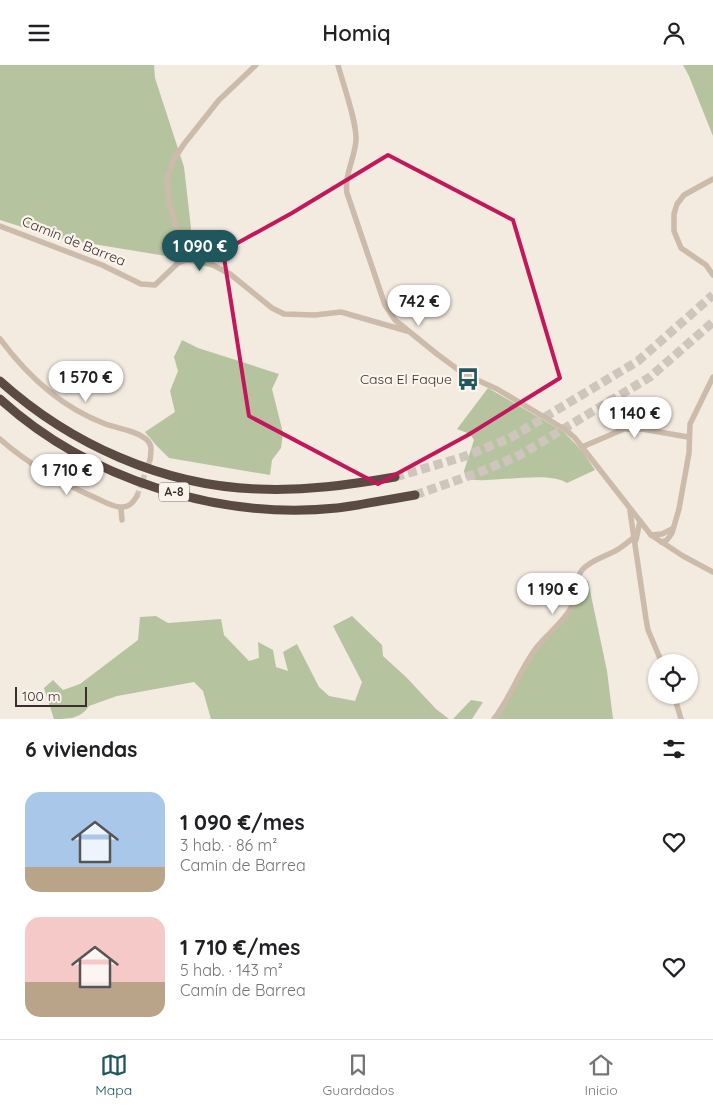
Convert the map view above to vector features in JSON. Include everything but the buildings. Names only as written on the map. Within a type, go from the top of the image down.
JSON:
[{"type":"highway","name":"A-8","points":[[0,381],[52,422],[91,444],[134,464],[168,474],[211,484],[266,489],[335,487],[395,477]]},
{"type":"highway","name":"A-8","points":[[0,399],[45,435],[87,459],[145,484],[208,502],[295,509],[336,508],[415,495]]},
{"type":"street","points":[[256,65],[220,100],[184,144],[173,161],[167,177],[169,202],[186,260],[212,265],[230,273],[272,308],[284,314],[315,315],[341,312],[408,331]]},
{"type":"street","points":[[338,65],[356,138],[346,184],[347,193],[385,305],[395,320],[464,373],[497,389],[557,423],[575,438],[649,533],[661,542],[713,571]]},
{"type":"street","points":[[713,179],[684,195],[677,203],[674,214],[674,231],[677,242],[681,247],[706,265],[713,275]]},
{"type":"street","name":"Camin de Barrea","points":[[0,226],[102,265],[141,284],[155,285],[178,263],[186,260]]},
{"type":"street","points":[[0,339],[18,363],[71,407],[103,423],[134,432],[147,440],[152,447],[150,460]]},
{"type":"street","points":[[661,542],[667,541],[672,533],[670,530],[680,509],[689,453],[688,437],[690,424],[713,377]]},
{"type":"street","points":[[582,447],[624,429],[642,429],[688,437]]},
{"type":"street","points":[[0,439],[66,485],[121,508],[132,504],[137,497]]},
{"type":"street","points":[[121,508],[122,520]]},
{"type":"street","points":[[630,509],[648,630],[658,654]]},
{"type":"street","points":[[633,530],[636,523],[640,521]]},
{"type":"street","points":[[635,539],[640,521]]},
{"type":"street","points":[[494,719],[506,703],[536,648],[564,619],[574,599],[576,584],[581,571],[592,561],[613,553],[635,539],[641,532],[649,533],[670,530]]},
{"type":"street","points":[[677,704],[681,719]]},
{"type":"highlighted area","points":[[388,155],[513,220],[560,378],[468,435],[378,484],[249,416],[223,251],[292,213]]},
{"type":"green space","points":[[0,65],[154,65],[155,78],[184,167],[191,228],[186,252],[166,256],[57,238],[0,220]]},
{"type":"green space","points":[[683,65],[713,65],[713,136],[689,76]]},
{"type":"green space","points":[[182,340],[198,348],[279,374],[272,389],[283,433],[281,448],[272,460],[270,475],[169,458],[145,432],[175,412],[170,391],[178,371],[174,357]]},
{"type":"green space","points":[[488,388],[564,432],[583,452],[595,470],[567,483],[558,479],[533,477],[490,480],[466,479],[464,471],[474,440],[470,434],[457,429]]},
{"type":"green space","points":[[588,581],[607,671],[613,719],[495,719],[535,652],[565,619],[580,582]]},
{"type":"green space","points":[[156,616],[168,623],[221,619],[224,635],[249,661],[259,658],[258,642],[273,650],[276,667],[288,671],[283,652],[297,644],[319,687],[329,696],[355,701],[362,682],[333,626],[352,616],[382,645],[383,656],[436,709],[449,719],[211,719],[203,691],[194,682],[117,696],[89,706],[78,716],[54,719],[44,688],[53,680],[63,690],[80,684],[138,640],[140,617]]},
{"type":"green space","points":[[471,700],[483,702],[472,719],[453,719]]},
{"type":"tunnel","points":[[395,477],[463,457],[510,438],[638,361],[713,295]]},
{"type":"tunnel","points":[[415,495],[480,472],[520,455],[650,377],[713,322]]},
{"type":"tunnel","points":[[137,496],[150,460]]},
{"type":"place","name":"Casa El Faque","points":[[468,379]]}]
